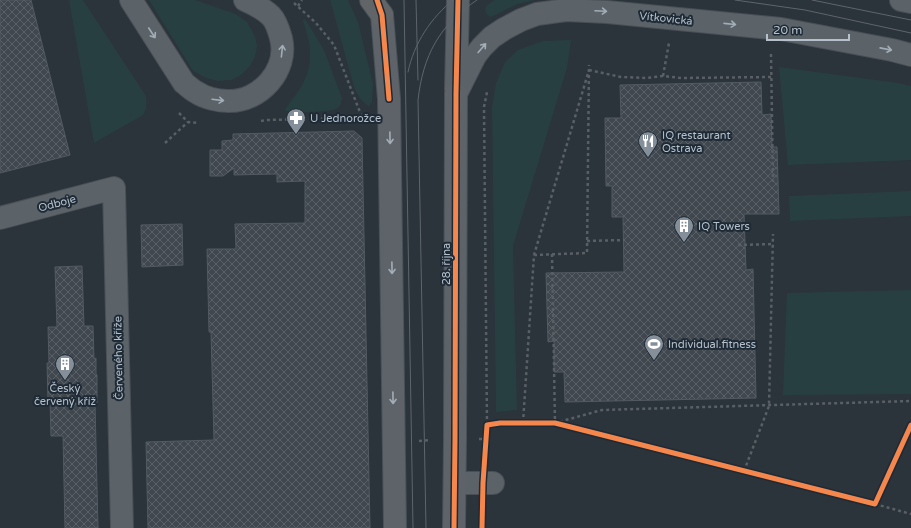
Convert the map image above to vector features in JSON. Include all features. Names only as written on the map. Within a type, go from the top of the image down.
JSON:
[{"type":"main road","points":[[377,5],[389,99],[395,528]]},
{"type":"main road","name":"28. října","points":[[454,528],[456,94]]},
{"type":"street","points":[[131,0],[184,83],[196,93],[212,99],[229,101],[243,99],[256,94],[266,86],[277,73],[282,57],[283,44],[280,32],[272,17],[257,5],[245,0]]},
{"type":"street","name":"28. října","points":[[456,94],[458,0]]},
{"type":"street","points":[[901,0],[911,2]]},
{"type":"street","name":"Vítkovická","points":[[456,94],[476,56],[482,47],[492,37],[504,28],[521,20],[537,14],[560,10],[607,12],[781,29],[911,55]]},
{"type":"street","name":"Odboje","points":[[0,218],[114,188]]},
{"type":"street","name":"Červeného kříže","points":[[114,188],[122,528]]},
{"type":"street","points":[[455,483],[488,483]]},
{"type":"path","points":[[663,76],[670,40]]},
{"type":"path","points":[[773,182],[771,54],[778,56]]},
{"type":"path","points":[[522,423],[534,255],[589,64]]},
{"type":"path","points":[[588,70],[621,77],[647,78],[663,76],[681,78],[771,77]]},
{"type":"path","points":[[534,255],[587,253],[588,70]]},
{"type":"path","points":[[488,87],[484,107],[486,425],[488,483]]},
{"type":"path","points":[[259,122],[266,120],[362,118]]},
{"type":"path","points":[[165,144],[188,122],[202,123]]},
{"type":"path","points":[[744,471],[769,406],[774,244],[773,234]]},
{"type":"path","points":[[587,241],[625,240]]},
{"type":"path","points":[[738,244],[774,244]]},
{"type":"path","points":[[552,254],[555,423]]},
{"type":"path","points":[[555,423],[602,410],[911,401]]},
{"type":"path","points":[[515,423],[529,423]]},
{"type":"path","points":[[549,423],[563,425]]},
{"type":"path","points":[[486,425],[493,424]]},
{"type":"path","points":[[737,469],[752,473]]},
{"type":"path","points":[[875,504],[878,497]]},
{"type":"path","points":[[867,502],[911,514]]},
{"type":"green space","points":[[69,0],[83,0],[146,96],[147,102],[143,115],[94,143]]},
{"type":"green space","points":[[149,0],[195,0],[236,14],[247,22],[255,36],[257,46],[255,57],[250,66],[241,75],[231,80],[218,81],[206,78],[193,71]]},
{"type":"green space","points":[[330,0],[348,0],[358,22],[373,84],[372,102],[369,106],[364,103],[355,90]]},
{"type":"green space","points":[[495,0],[535,0],[517,4],[491,17],[485,10],[489,4]]},
{"type":"green space","points":[[305,19],[324,50],[342,98],[340,106],[336,109],[326,111],[290,112],[286,111],[285,109],[300,88],[309,68],[310,47],[303,21]]},
{"type":"green space","points":[[571,40],[567,68],[513,246],[517,410],[496,412],[492,107],[496,83],[505,62],[518,50],[543,41]]},
{"type":"green space","points":[[779,67],[911,86],[911,160],[788,165]]},
{"type":"green space","points":[[911,191],[911,216],[790,221],[789,196]]},
{"type":"green space","points":[[911,290],[911,394],[783,395],[787,293]]},
{"type":"building","points":[[0,0],[31,0],[70,155],[0,173]]},
{"type":"building","name":"IQ Towers","points":[[761,82],[762,115],[771,114],[772,147],[777,147],[779,214],[744,214],[746,270],[753,269],[756,398],[565,402],[564,372],[554,372],[554,341],[548,342],[546,273],[624,272],[623,217],[612,217],[612,186],[606,186],[605,118],[621,118],[620,85]]},
{"type":"building","points":[[354,131],[362,138],[370,528],[148,528],[146,442],[214,440],[207,249],[236,249],[235,224],[305,223],[305,181],[277,182],[277,174],[234,175],[234,168],[223,176],[210,176],[210,150],[222,150],[222,141],[233,140],[233,134]]},
{"type":"building","points":[[182,224],[183,265],[142,267],[141,225]]},
{"type":"building","points":[[82,266],[84,326],[93,326],[94,359],[96,358],[97,403],[95,403],[98,528],[65,528],[63,436],[51,436],[50,400],[48,400],[48,327],[57,327],[55,267]]},
{"type":"tram line","points":[[404,0],[413,528]]},
{"type":"tram line","points":[[416,0],[418,80]]},
{"type":"tram line","points":[[408,72],[414,51],[424,32],[445,7],[453,0]]},
{"type":"tram line","points":[[426,528],[418,100],[424,69],[435,43],[452,20],[477,0]]},
{"type":"tram line","points":[[735,0],[805,10],[911,33]]},
{"type":"tram line","points":[[812,0],[911,20]]},
{"type":"cycle path","points":[[377,0],[382,15],[389,99]]},
{"type":"cycle path","points":[[454,528],[456,94],[458,0]]},
{"type":"cycle path","points":[[482,528],[487,425],[500,423],[555,423],[875,504],[911,425]]},
{"type":"place","name":"U Jednorožce","points":[[296,135]]},
{"type":"place","name":"IQ restaurant Ostrava","points":[[648,158]]},
{"type":"place","name":"IQ Towers","points":[[684,243]]},
{"type":"place","name":"Individual.fitness","points":[[654,361]]},
{"type":"place","name":"Český červený kříž","points":[[65,381]]}]
